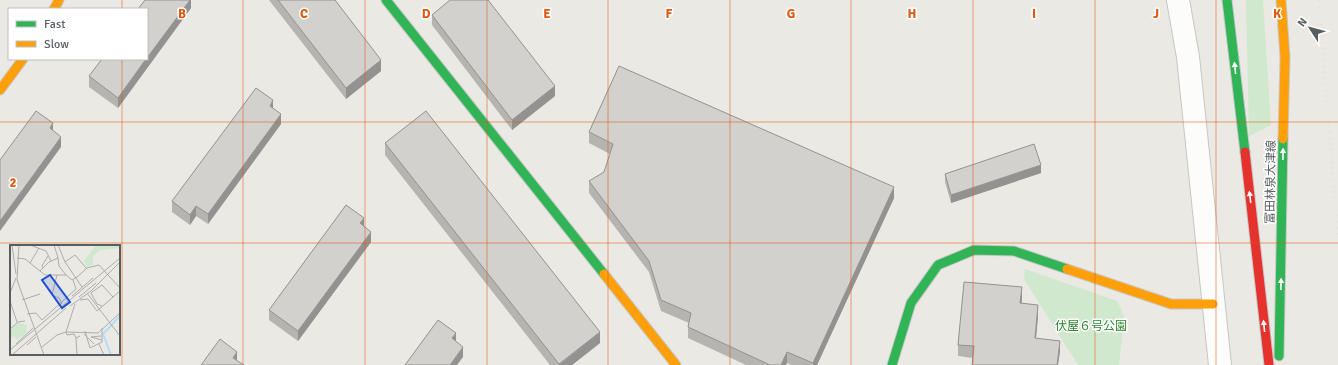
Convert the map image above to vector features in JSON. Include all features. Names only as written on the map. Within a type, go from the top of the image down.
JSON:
[{"type":"street","points":[[386,0],[676,365]]},
{"type":"street","points":[[1178,0],[1188,58],[1220,365]]},
{"type":"street","points":[[1227,0],[1268,365]]},
{"type":"street","name":"富田林泉大津線","points":[[1279,365],[1285,57],[1281,0]]},
{"type":"street","points":[[0,90],[22,60]]},
{"type":"street","points":[[892,365],[911,303],[938,265],[974,250],[1014,251],[1171,304],[1213,304]]},
{"type":"green space","points":[[1246,0],[1263,0],[1271,125],[1249,136]]},
{"type":"green space","name":"伏屋６号公園","points":[[1025,269],[1117,301],[1124,316],[1119,365],[1078,365],[1024,279]]},
{"type":"building","points":[[145,0],[190,0],[148,57],[148,8],[139,8]]},
{"type":"building","points":[[278,0],[335,0],[381,60],[346,88]]},
{"type":"building","points":[[450,0],[488,0],[555,86],[512,120],[432,15]]},
{"type":"building","points":[[101,60],[145,60],[118,98],[89,76]]},
{"type":"building","points":[[619,66],[894,187],[813,363],[787,352],[781,365],[770,365],[688,327],[691,313],[661,300],[649,261],[589,181],[604,172],[613,144],[589,132]]},
{"type":"building","points":[[256,88],[273,100],[270,106],[281,114],[208,214],[196,206],[190,215],[172,201]]},
{"type":"building","points":[[36,111],[53,123],[50,128],[61,137],[0,221],[0,160]]},
{"type":"building","points":[[426,111],[600,332],[559,364],[385,143]]},
{"type":"building","points":[[1034,144],[1041,165],[951,195],[945,174]]},
{"type":"building","points":[[346,205],[364,218],[360,223],[371,232],[298,331],[269,310]]},
{"type":"building","points":[[964,282],[1022,287],[1020,303],[1038,305],[1035,338],[1060,341],[1057,365],[972,365],[974,346],[958,345]]},
{"type":"building","points":[[438,320],[456,333],[452,338],[463,347],[450,365],[405,365]]},
{"type":"building","points":[[220,339],[237,352],[233,358],[244,365],[201,365]]},
{"type":"railway","points":[[1319,0],[1338,239]]},
{"type":"traffic: fast","points":[[386,0],[604,274]]},
{"type":"traffic: fast","points":[[1227,0],[1245,152]]},
{"type":"traffic: fast","points":[[1279,356],[1283,139]]},
{"type":"traffic: fast","points":[[892,365],[911,303],[938,265],[974,250],[1014,251],[1067,269]]},
{"type":"traffic: slow","points":[[55,8],[59,0]]},
{"type":"traffic: slow","points":[[1281,0],[1285,57],[1283,139]]},
{"type":"traffic: slow","points":[[0,90],[22,60]]},
{"type":"traffic: slow","points":[[1067,269],[1171,304],[1213,304]]},
{"type":"traffic: slow","points":[[604,274],[676,365]]},
{"type":"traffic: jam","points":[[1245,152],[1269,365]]}]
